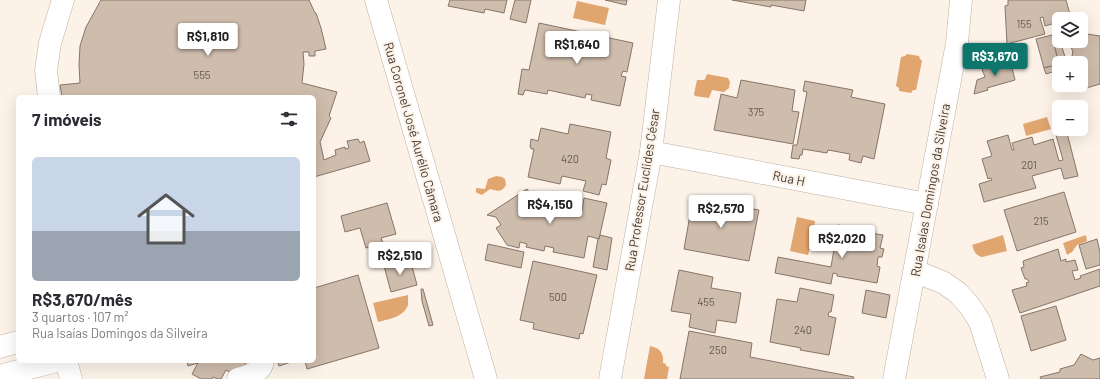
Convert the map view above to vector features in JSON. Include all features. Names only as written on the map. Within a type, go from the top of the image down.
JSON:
[{"type":"street","points":[[49,95],[46,70],[50,43],[63,0]]},
{"type":"street","name":"Rua Coronel José Aurélio Câmara","points":[[376,0],[486,379]]},
{"type":"street","name":"Rua Professor Euclides César","points":[[610,379],[651,152],[669,0]]},
{"type":"street","name":"Rua Isaías Domingos da Silveira","points":[[894,379],[957,43],[961,0]]},
{"type":"street","name":"Rua H","points":[[651,152],[927,204]]},
{"type":"street","points":[[915,271],[944,283],[957,292],[969,305],[980,322],[998,379]]},
{"type":"street","points":[[0,347],[16,343]]},
{"type":"street","points":[[0,376],[49,363]]},
{"type":"street","points":[[67,363],[71,379]]},
{"type":"street","points":[[238,379],[252,375],[263,363]]},
{"type":"shaded area","points":[[577,1],[609,8],[605,25],[573,18]]},
{"type":"shaded area","points":[[907,54],[919,56],[922,61],[916,90],[913,90],[911,93],[899,91],[899,88],[896,86],[901,57]]},
{"type":"shaded area","points":[[707,74],[728,78],[730,82],[729,88],[724,92],[712,90],[709,98],[695,96],[694,94],[697,80],[704,80]]},
{"type":"shaded area","points":[[1047,117],[1051,129],[1026,136],[1023,124]]},
{"type":"shaded area","points":[[496,176],[505,179],[506,185],[503,189],[498,191],[490,189],[482,195],[476,192],[476,188],[485,189],[488,179]]},
{"type":"shaded area","points":[[797,217],[815,221],[813,234],[815,235],[816,239],[815,242],[811,243],[808,255],[790,251]]},
{"type":"shaded area","points":[[1003,235],[1007,251],[982,257],[975,252],[972,245]]},
{"type":"shaded area","points":[[1086,235],[1087,241],[1077,245],[1072,252],[1067,255],[1063,243]]},
{"type":"shaded area","points":[[408,295],[408,305],[400,315],[378,322],[373,303]]},
{"type":"shaded area","points":[[650,346],[661,352],[663,356],[663,363],[669,367],[667,379],[644,379]]},
{"type":"building","points":[[101,0],[309,0],[316,13],[326,49],[315,51],[315,56],[309,56],[309,52],[303,52],[304,64],[302,83],[337,92],[329,116],[331,118],[320,142],[324,160],[336,155],[335,150],[345,147],[345,149],[349,148],[347,141],[358,139],[360,143],[364,141],[370,161],[316,176],[316,95],[62,95],[60,85],[80,83],[80,46],[86,27]]},
{"type":"building","points":[[450,0],[507,0],[504,13],[485,9],[484,13],[448,6]]},
{"type":"building","points":[[515,0],[531,0],[526,23],[510,19]]},
{"type":"building","points":[[605,0],[627,0],[626,5]]},
{"type":"building","points":[[732,0],[806,0],[804,11]]},
{"type":"building","points":[[1008,0],[1066,0],[1069,12],[1052,12],[1052,24],[1045,26],[1043,17],[1040,18],[1045,34],[1007,44],[1005,6],[1008,5]]},
{"type":"building","points":[[539,23],[633,43],[627,72],[623,71],[621,76],[626,77],[620,106],[591,100],[592,95],[586,94],[585,98],[548,90],[547,94],[525,90],[523,95],[518,94],[522,69],[529,70]]},
{"type":"building","points":[[1088,34],[1100,36],[1100,84],[1088,88],[1088,56],[1072,56],[1072,48],[1088,48]]},
{"type":"building","points":[[1052,35],[1052,48],[1055,48],[1057,56],[1052,56],[1052,66],[1044,68],[1036,39]]},
{"type":"building","points":[[1055,48],[1062,48],[1065,56],[1057,56]]},
{"type":"building","points":[[997,64],[998,68],[1011,64],[1015,80],[987,88],[988,90],[974,94],[977,80],[985,77],[982,69]]},
{"type":"building","points":[[1052,66],[1052,72],[1046,74],[1044,68]]},
{"type":"building","points":[[741,80],[795,90],[792,111],[799,112],[793,144],[714,130],[721,94],[737,98]]},
{"type":"building","points":[[805,81],[853,90],[851,97],[885,104],[874,159],[863,156],[861,163],[849,160],[850,154],[828,150],[827,153],[803,149],[802,155],[800,155],[799,159],[791,158],[793,145],[797,145],[807,92],[803,91]]},
{"type":"building","points":[[570,124],[611,132],[606,158],[611,160],[606,185],[602,184],[599,195],[583,191],[586,181],[562,176],[560,184],[528,177],[534,149],[531,149],[530,147],[531,139],[538,141],[541,128],[568,134]]},
{"type":"building","points":[[1008,135],[1012,150],[1014,150],[1012,143],[1032,137],[1034,145],[1053,139],[1059,161],[1063,160],[1056,136],[1068,136],[1078,176],[1064,179],[1061,168],[1032,176],[1036,188],[984,202],[979,184],[992,180],[991,178],[988,179],[982,159],[992,156],[987,141]]},
{"type":"building","points":[[527,189],[539,208],[542,208],[543,202],[582,211],[584,198],[607,203],[599,239],[588,236],[584,258],[553,252],[554,248],[545,246],[544,251],[526,247],[527,244],[520,242],[519,248],[507,245],[496,228],[501,225],[496,217],[487,215]]},
{"type":"building","points":[[1064,192],[1076,232],[1017,251],[1004,210]]},
{"type":"building","points":[[693,198],[759,210],[749,261],[684,249]]},
{"type":"building","points":[[387,203],[396,234],[381,238],[383,243],[366,248],[360,228],[345,232],[341,216]]},
{"type":"building","points":[[838,225],[856,228],[855,232],[857,231],[883,235],[880,248],[884,249],[882,257],[878,257],[877,266],[880,267],[877,283],[837,276],[837,274],[833,273],[831,284],[775,273],[778,257],[831,267]]},
{"type":"building","points":[[600,235],[612,238],[607,270],[593,267]]},
{"type":"building","points":[[1097,239],[1100,252],[1100,265],[1086,269],[1079,245]]},
{"type":"building","points":[[488,244],[524,252],[521,268],[485,260]]},
{"type":"building","points":[[1058,249],[1061,261],[1066,259],[1066,262],[1075,260],[1078,270],[1072,271],[1075,280],[1081,278],[1080,276],[1100,269],[1100,286],[1020,313],[1012,290],[1027,286],[1026,283],[1029,282],[1025,279],[1021,268],[1024,267],[1023,261]]},
{"type":"building","points":[[410,259],[417,285],[391,292],[384,266]]},
{"type":"building","points":[[533,261],[597,275],[583,334],[580,333],[579,339],[533,329],[534,323],[520,320]]},
{"type":"building","points":[[679,270],[713,277],[711,288],[741,293],[736,323],[717,320],[715,333],[689,327],[691,314],[671,311]]},
{"type":"building","points":[[358,275],[379,348],[307,369],[306,363],[316,363],[316,287]]},
{"type":"building","points":[[800,288],[834,295],[831,312],[829,312],[828,316],[836,318],[829,355],[800,350],[801,348],[770,342],[777,299],[797,302]]},
{"type":"building","points":[[421,289],[423,289],[433,325],[429,326],[422,301]]},
{"type":"building","points":[[866,290],[890,295],[886,318],[862,313]]},
{"type":"building","points":[[1056,306],[1066,340],[1031,351],[1021,316]]},
{"type":"building","points":[[689,331],[752,343],[750,357],[854,377],[853,379],[680,379]]},
{"type":"building","points":[[1081,354],[1093,360],[1100,358],[1100,379],[1041,379],[1040,377],[1060,372],[1060,369],[1074,365]]},
{"type":"building","points":[[187,363],[198,363],[188,366]]},
{"type":"building","points":[[198,363],[246,364],[245,367],[235,375],[226,370],[221,379],[213,377],[212,379],[201,379],[192,374]]},
{"type":"building","points":[[278,363],[288,363],[279,366]]}]
